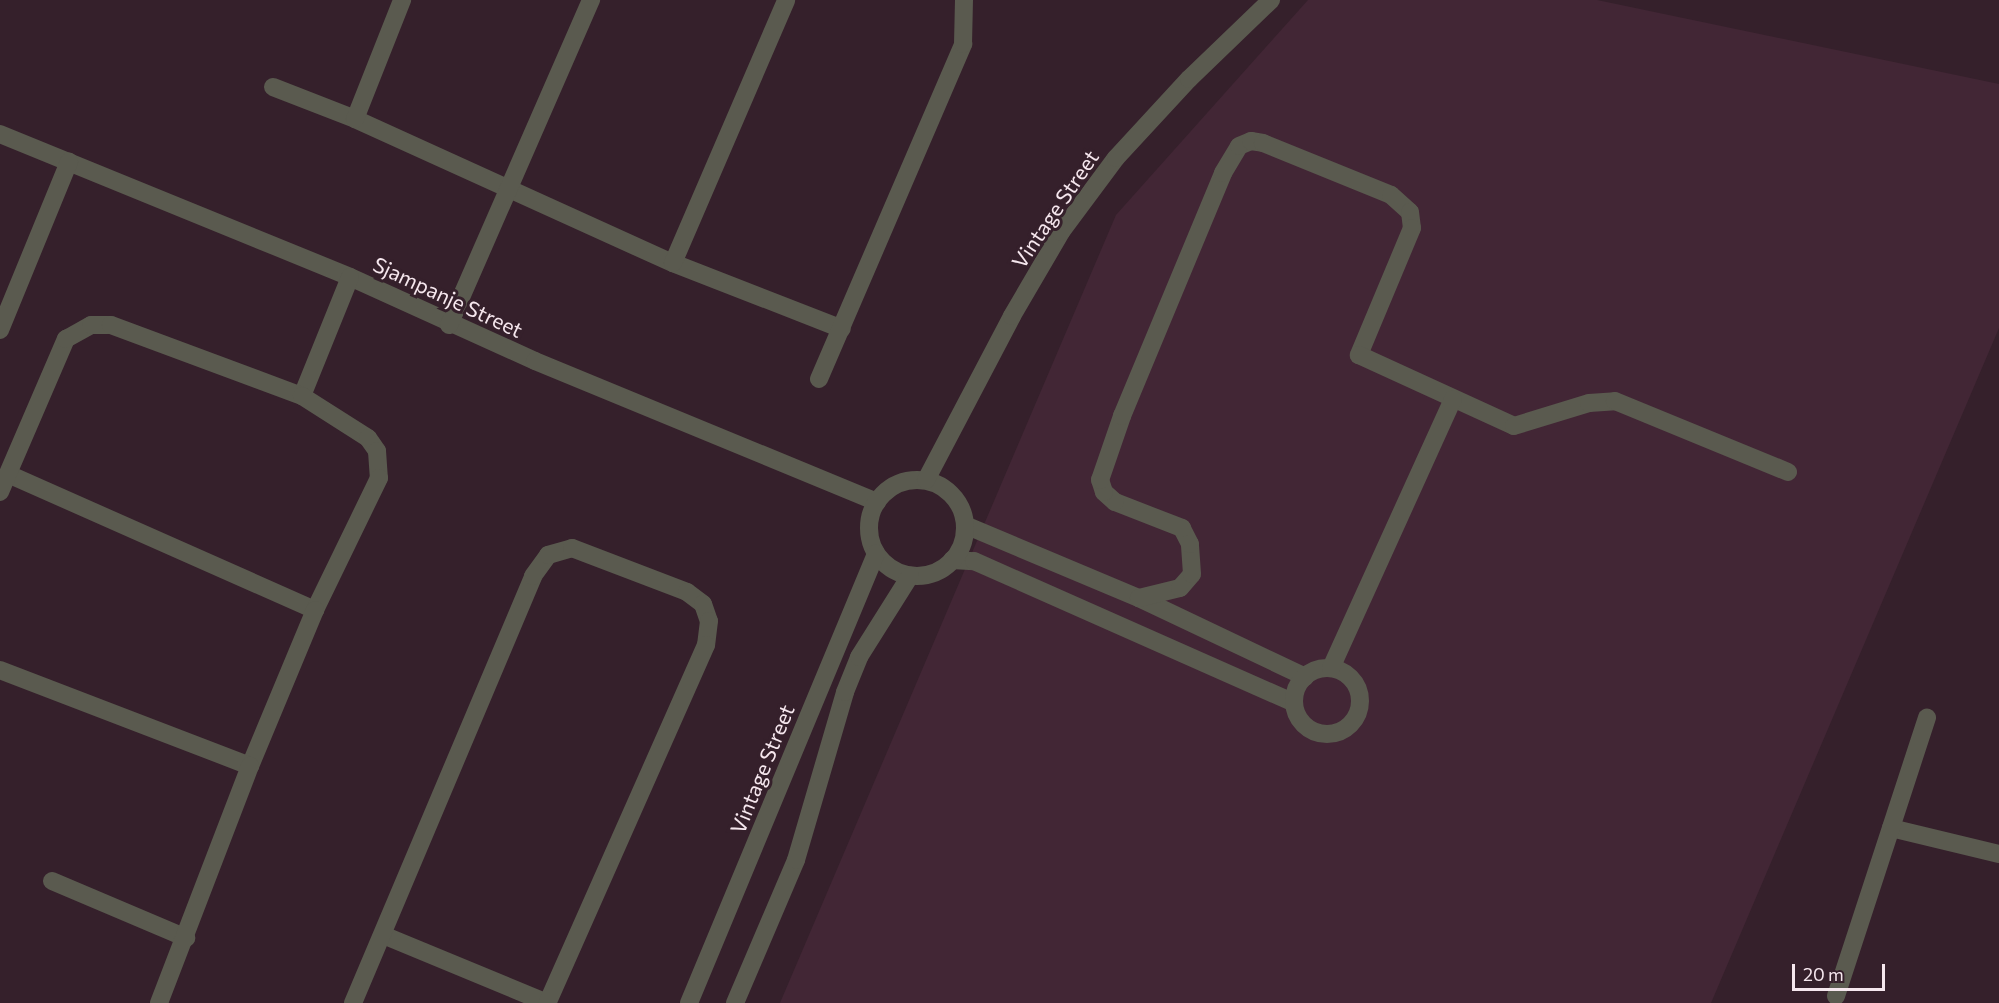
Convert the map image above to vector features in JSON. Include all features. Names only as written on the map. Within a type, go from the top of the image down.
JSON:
[{"type":"street","points":[[356,119],[402,0]]},
{"type":"street","points":[[449,325],[591,0]]},
{"type":"street","points":[[674,263],[786,0]]},
{"type":"street","points":[[819,379],[963,45],[964,0]]},
{"type":"street","name":"Vintage Street","points":[[926,480],[1012,316],[1061,232],[1116,158],[1189,79],[1271,0]]},
{"type":"street","points":[[273,87],[356,119],[674,263],[842,329]]},
{"type":"street","name":"Sjampanje Street","points":[[0,134],[350,277],[449,325],[877,502]]},
{"type":"street","points":[[1139,598],[1179,588],[1192,574],[1193,556],[1182,528],[1114,502],[1104,492],[1100,480],[1181,273],[1227,165],[1239,146],[1263,143],[1403,202],[1410,212],[1412,228],[1359,355],[1514,426],[1589,403],[1615,401],[1788,472]]},
{"type":"street","points":[[0,330],[69,162]]},
{"type":"street","points":[[302,396],[350,277]]},
{"type":"street","points":[[0,492],[66,339],[91,325],[111,325],[302,396],[368,438],[377,451],[379,478],[315,610],[250,766],[186,938],[159,1003]]},
{"type":"street","points":[[1331,668],[1453,399]]},
{"type":"street","points":[[8,474],[315,610]]},
{"type":"street","points":[[926,480],[954,496],[965,525],[964,541],[952,561],[931,574],[910,576],[886,566],[876,553],[869,522],[877,502],[895,485],[926,480]]},
{"type":"street","points":[[965,525],[1139,598],[1305,677]]},
{"type":"street","points":[[353,1003],[533,576],[548,555],[572,548],[687,592],[703,604],[709,621],[706,645],[547,1003],[383,935]]},
{"type":"street","name":"Vintage Street","points":[[689,1003],[876,553]]},
{"type":"street","points":[[952,561],[974,561],[1294,703]]},
{"type":"street","points":[[735,1003],[796,860],[856,666],[910,576]]},
{"type":"street","points":[[1321,668],[1331,668],[1350,676],[1359,692],[1360,709],[1350,727],[1332,735],[1312,731],[1298,717],[1294,703],[1298,687],[1305,677],[1321,668]]},
{"type":"street","points":[[0,670],[250,766]]},
{"type":"street","points":[[1836,996],[1927,718]]},
{"type":"street","points":[[1890,828],[1999,854]]},
{"type":"street","points":[[52,881],[186,938]]},
{"type":"shaded area","points":[[1308,0],[1597,0],[1999,84],[1999,328],[1711,1003],[780,1003],[1116,215]]}]
